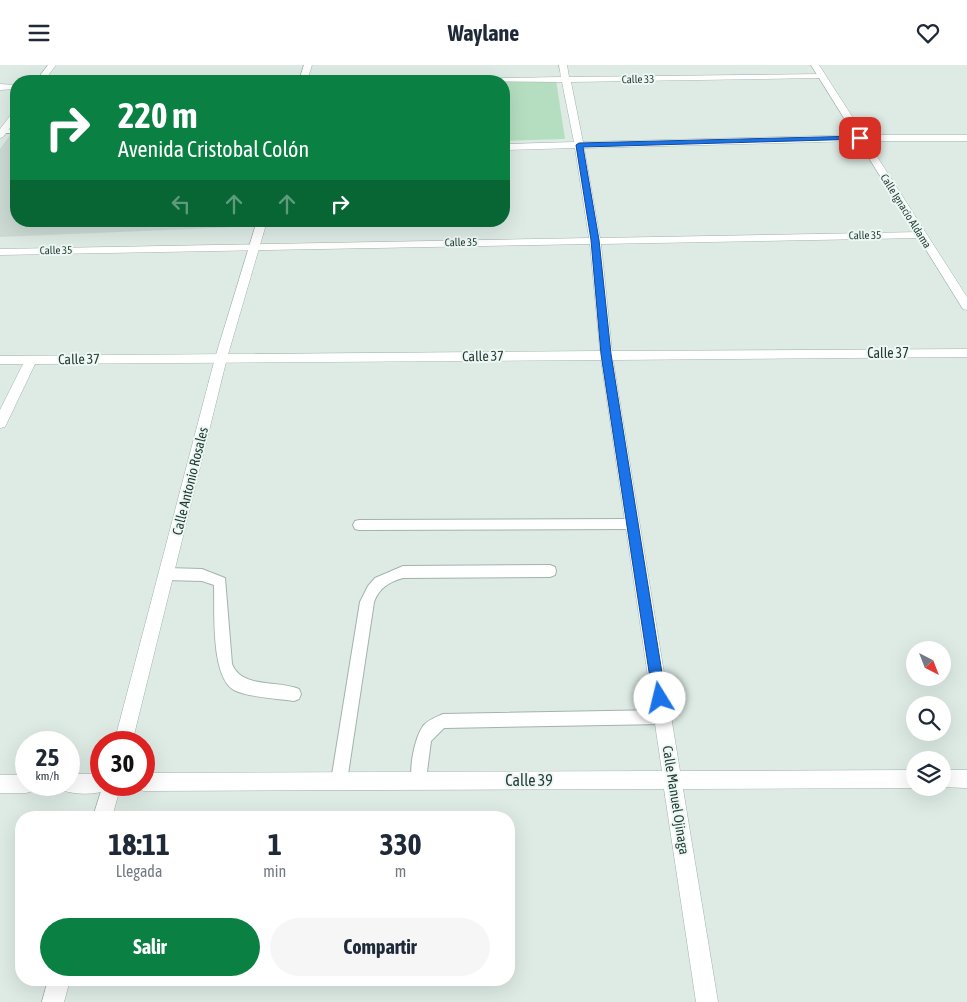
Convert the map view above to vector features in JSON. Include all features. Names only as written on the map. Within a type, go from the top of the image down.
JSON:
[{"type":"street","name":"Calle Ignacio Aldama","points":[[815,65],[967,306]]},
{"type":"street","name":"Calle 33","points":[[510,77],[564,73],[822,76]]},
{"type":"street","name":"Calle Manuel Ojinaga","points":[[564,73],[579,145],[595,240],[606,354],[708,1002]]},
{"type":"street","points":[[1,133],[10,122]]},
{"type":"street","points":[[510,147],[860,138],[967,138]]},
{"type":"street","name":"Calle Antonio Rosales","points":[[126,731],[221,358],[260,227]]},
{"type":"street","name":"Calle 35","points":[[0,252],[921,235]]},
{"type":"street","name":"Calle 37","points":[[0,360],[606,354],[967,353]]},
{"type":"street","points":[[0,423],[31,360]]},
{"type":"street","name":"Calle 39","points":[[155,782],[906,779]]},
{"type":"street","points":[[951,779],[967,779]]},
{"type":"street","points":[[0,784],[15,784]]},
{"type":"street","points":[[106,811],[109,796]]},
{"type":"street","points":[[53,1002],[57,986]]},
{"type":"lane","points":[[359,525],[632,524]]},
{"type":"lane","points":[[339,781],[366,603],[375,584],[382,579],[403,572],[550,571]]},
{"type":"lane","points":[[166,574],[212,577],[220,582],[225,664],[228,674],[234,681],[239,685],[294,694]]},
{"type":"lane","points":[[419,781],[424,739],[431,727],[443,721],[663,717]]},
{"type":"shaded area","points":[[10,135],[10,227],[238,227],[0,237],[0,149]]},
{"type":"green space","points":[[556,80],[565,139],[510,141],[510,81]]},
{"type":"route","points":[[660,698],[606,354],[595,240],[579,145],[860,138]]}]
